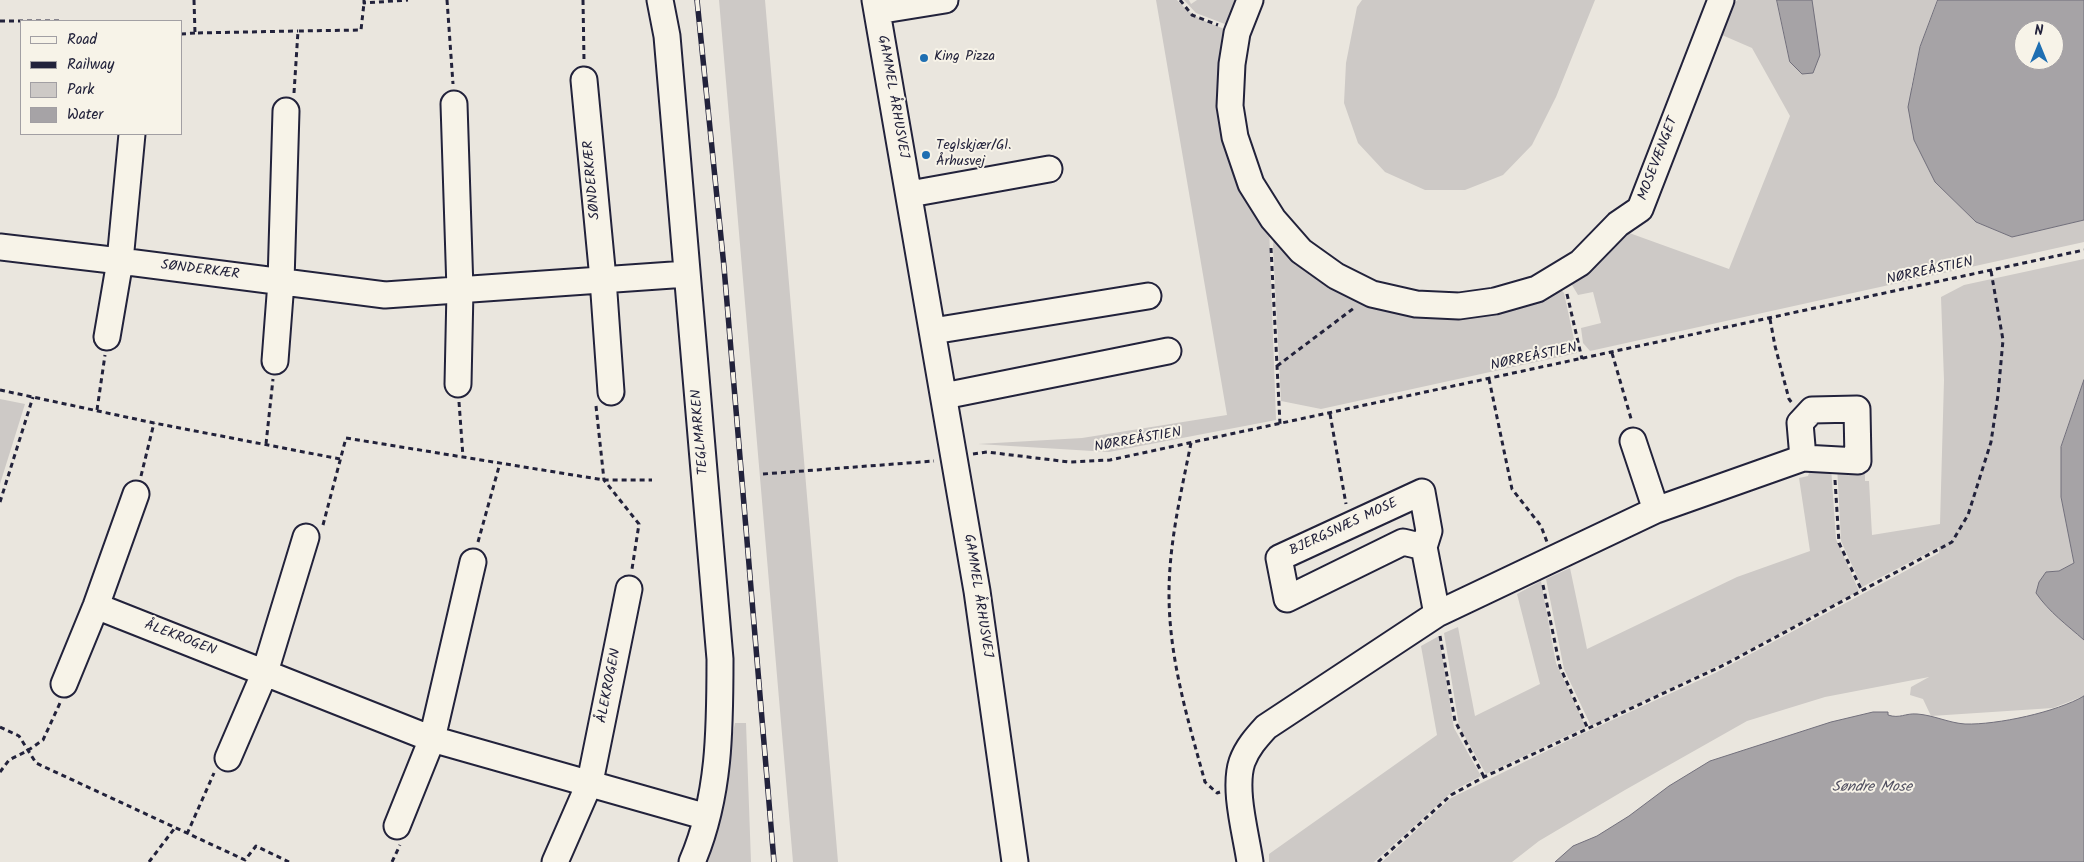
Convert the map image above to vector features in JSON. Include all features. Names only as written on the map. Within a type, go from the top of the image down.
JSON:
[{"type":"street","name":"TEGLMARKEN","points":[[660,0],[667,36],[720,659],[720,715],[717,769],[707,817],[692,862]]},
{"type":"street","points":[[876,5],[945,0]]},
{"type":"street","name":"MOSEVÆNGET","points":[[1250,0],[1237,33],[1232,64],[1230,106],[1235,138],[1251,184],[1272,219],[1301,251],[1336,276],[1372,294],[1416,304],[1459,306],[1495,301],[1537,289],[1580,263],[1618,224],[1640,209],[1721,0]]},
{"type":"street","name":"GAMMEL ÅRHUSVEJ","points":[[876,5],[910,194],[982,627],[1015,862]]},
{"type":"street","name":"SØNDERKÆR","points":[[584,80],[603,279],[611,392]]},
{"type":"street","points":[[454,104],[460,290],[458,384]]},
{"type":"street","points":[[275,361],[281,282],[286,110]]},
{"type":"street","points":[[107,337],[120,261],[132,135]]},
{"type":"street","points":[[910,194],[1049,169]]},
{"type":"street","name":"SØNDERKÆR","points":[[0,247],[385,295],[687,274]]},
{"type":"street","points":[[933,331],[1148,296]]},
{"type":"street","points":[[944,396],[1168,351]]},
{"type":"street","points":[[1250,862],[1239,790],[1242,764],[1252,742],[1266,727],[1546,562],[1656,510],[1803,458],[1858,461],[1857,409],[1812,410],[1800,423],[1803,458]]},
{"type":"street","points":[[1633,442],[1656,510]]},
{"type":"street","name":"BJERGSNÆS MOSE","points":[[1424,547],[1403,542],[1287,599],[1279,558],[1422,492],[1429,531],[1424,547],[1436,627]]},
{"type":"street","points":[[64,684],[96,606],[136,494]]},
{"type":"street","points":[[228,758],[265,672],[306,538]]},
{"type":"street","points":[[397,826],[432,739],[473,562]]},
{"type":"street","name":"ÅLEKROGEN","points":[[555,862],[590,782],[629,589]]},
{"type":"street","name":"ÅLEKROGEN","points":[[96,606],[432,739],[590,782],[707,817]]},
{"type":"path","points":[[194,0],[195,33]]},
{"type":"path","points":[[182,34],[361,30],[364,2],[408,0]]},
{"type":"path","points":[[447,0],[454,104]]},
{"type":"path","points":[[583,0],[584,80]]},
{"type":"path","points":[[1180,0],[1192,15],[1237,33]]},
{"type":"path","points":[[0,21],[20,21]]},
{"type":"path","points":[[286,110],[294,96],[298,31]]},
{"type":"path","points":[[1272,219],[1271,246],[1280,424]]},
{"type":"path","name":"NØRREÅSTIEN","points":[[987,452],[1069,462],[1110,460],[2084,250]]},
{"type":"path","points":[[1378,862],[1451,795],[1484,777],[1724,665],[1952,542],[1968,515],[1991,442],[1998,395],[2003,340],[1990,270]]},
{"type":"path","points":[[1563,273],[1582,359]]},
{"type":"path","points":[[1277,366],[1372,294]]},
{"type":"path","points":[[1770,319],[1789,399],[1804,419]]},
{"type":"path","points":[[97,410],[107,337]]},
{"type":"path","points":[[1612,353],[1635,433],[1633,442]]},
{"type":"path","points":[[266,444],[275,361]]},
{"type":"path","points":[[1489,379],[1512,489],[1541,526],[1560,667],[1588,728]]},
{"type":"path","points":[[458,384],[463,457]]},
{"type":"path","points":[[0,390],[154,423],[340,459]]},
{"type":"path","points":[[611,392],[596,399],[604,480],[639,524],[629,589]]},
{"type":"path","points":[[0,502],[33,397]]},
{"type":"path","points":[[1330,414],[1350,526]]},
{"type":"path","points":[[136,494],[154,423]]},
{"type":"path","points":[[306,538],[322,530],[346,438],[604,480],[652,480]]},
{"type":"path","points":[[1192,443],[1173,531],[1169,594],[1171,634],[1178,684],[1205,782],[1217,793],[1239,790]]},
{"type":"path","points":[[1833,461],[1839,542],[1862,591]]},
{"type":"path","points":[[763,474],[928,462]]},
{"type":"path","points":[[473,562],[500,463]]},
{"type":"path","points":[[1436,627],[1454,721],[1484,777]]},
{"type":"path","points":[[0,772],[9,760],[27,752],[43,740],[65,694],[64,684]]},
{"type":"path","points":[[0,727],[19,736],[27,752],[36,763],[174,829],[245,860],[256,846],[289,862]]},
{"type":"path","points":[[187,834],[219,763],[228,758]]},
{"type":"path","points":[[150,862],[174,829]]},
{"type":"green space","points":[[719,0],[765,0],[838,862],[793,862]]},
{"type":"green space","points":[[1156,0],[1177,0],[1194,15],[1227,30],[1224,68],[1269,225],[1276,420],[1109,452],[978,444],[1082,438],[1227,415]]},
{"type":"green space","points":[[1184,0],[1189,0],[1191,4],[1197,0],[1241,0],[1230,26],[1196,13]]},
{"type":"green space","points":[[1362,0],[1595,0],[1556,97],[1532,145],[1503,175],[1465,190],[1425,190],[1385,172],[1358,143],[1344,103],[1346,63],[1357,7]]},
{"type":"green space","points":[[1738,0],[1938,0],[1920,47],[1911,88],[1935,182],[1976,222],[2012,237],[2084,220],[2084,242],[1590,351],[1583,343],[1581,328],[1601,323],[1593,292],[1578,295],[1572,285],[1572,274],[1621,230],[1729,269],[1790,116],[1752,48],[1722,35],[1733,3]]},
{"type":"green space","points":[[1274,231],[1395,307],[1556,284],[1564,293],[1577,353],[1321,409],[1281,401],[1273,248]]},
{"type":"green space","points":[[2084,259],[2084,380],[2061,447],[2061,497],[2074,563],[2059,571],[2046,572],[2045,605],[2084,640],[2084,696],[2053,708],[1931,716],[1923,699],[1910,695],[1911,687],[1929,677],[1825,697],[1747,721],[1539,841],[1512,862],[1382,862],[1451,798],[1573,738],[1715,673],[1939,553],[1939,547],[1862,587],[1841,541],[1837,466],[1865,466],[1865,481],[1869,481],[1872,535],[1940,524],[1944,380],[1941,297],[1964,285]]},
{"type":"green space","points":[[0,399],[25,404],[0,484]]},
{"type":"green space","points":[[1811,467],[1831,467],[1836,539],[1859,591],[1728,661],[1591,726],[1564,669],[1546,579],[1570,568],[1587,649],[1737,577],[1810,551],[1799,478],[1808,476]]},
{"type":"green space","points":[[1541,581],[1556,663],[1586,727],[1486,774],[1459,726],[1444,633],[1458,627],[1475,716],[1540,684],[1517,594]]},
{"type":"green space","points":[[1439,636],[1454,728],[1481,776],[1453,791],[1374,862],[1269,862],[1269,854],[1437,735],[1421,646]]},
{"type":"green space","points":[[735,723],[746,723],[751,862],[707,862]]},
{"type":"water","points":[[1777,0],[1812,0],[1820,55],[1813,73],[1802,74],[1790,62]]},
{"type":"water","points":[[1938,0],[2084,0],[2084,220],[2012,237],[1976,222],[1935,182],[1914,140],[1908,107],[1920,47]]},
{"type":"water","points":[[2084,380],[2084,640],[2052,612],[2036,593],[2039,582],[2046,572],[2059,571],[2074,563],[2061,497],[2061,447]]},
{"type":"water","name":"Søndre Mose","points":[[2084,696],[2084,862],[1555,862],[1573,846],[1597,836],[1629,816],[1669,786],[1710,761],[1831,722],[1873,712],[1888,712],[1888,715],[1892,716],[1917,714],[1965,724],[1978,724],[2010,720],[2043,712]]},
{"type":"railway","points":[[697,0],[724,267],[774,862]]},
{"type":"place","name":"King Pizza","points":[[924,58]]},
{"type":"place","name":"Teglskjær/Gl. Århusvej","points":[[926,155]]}]
